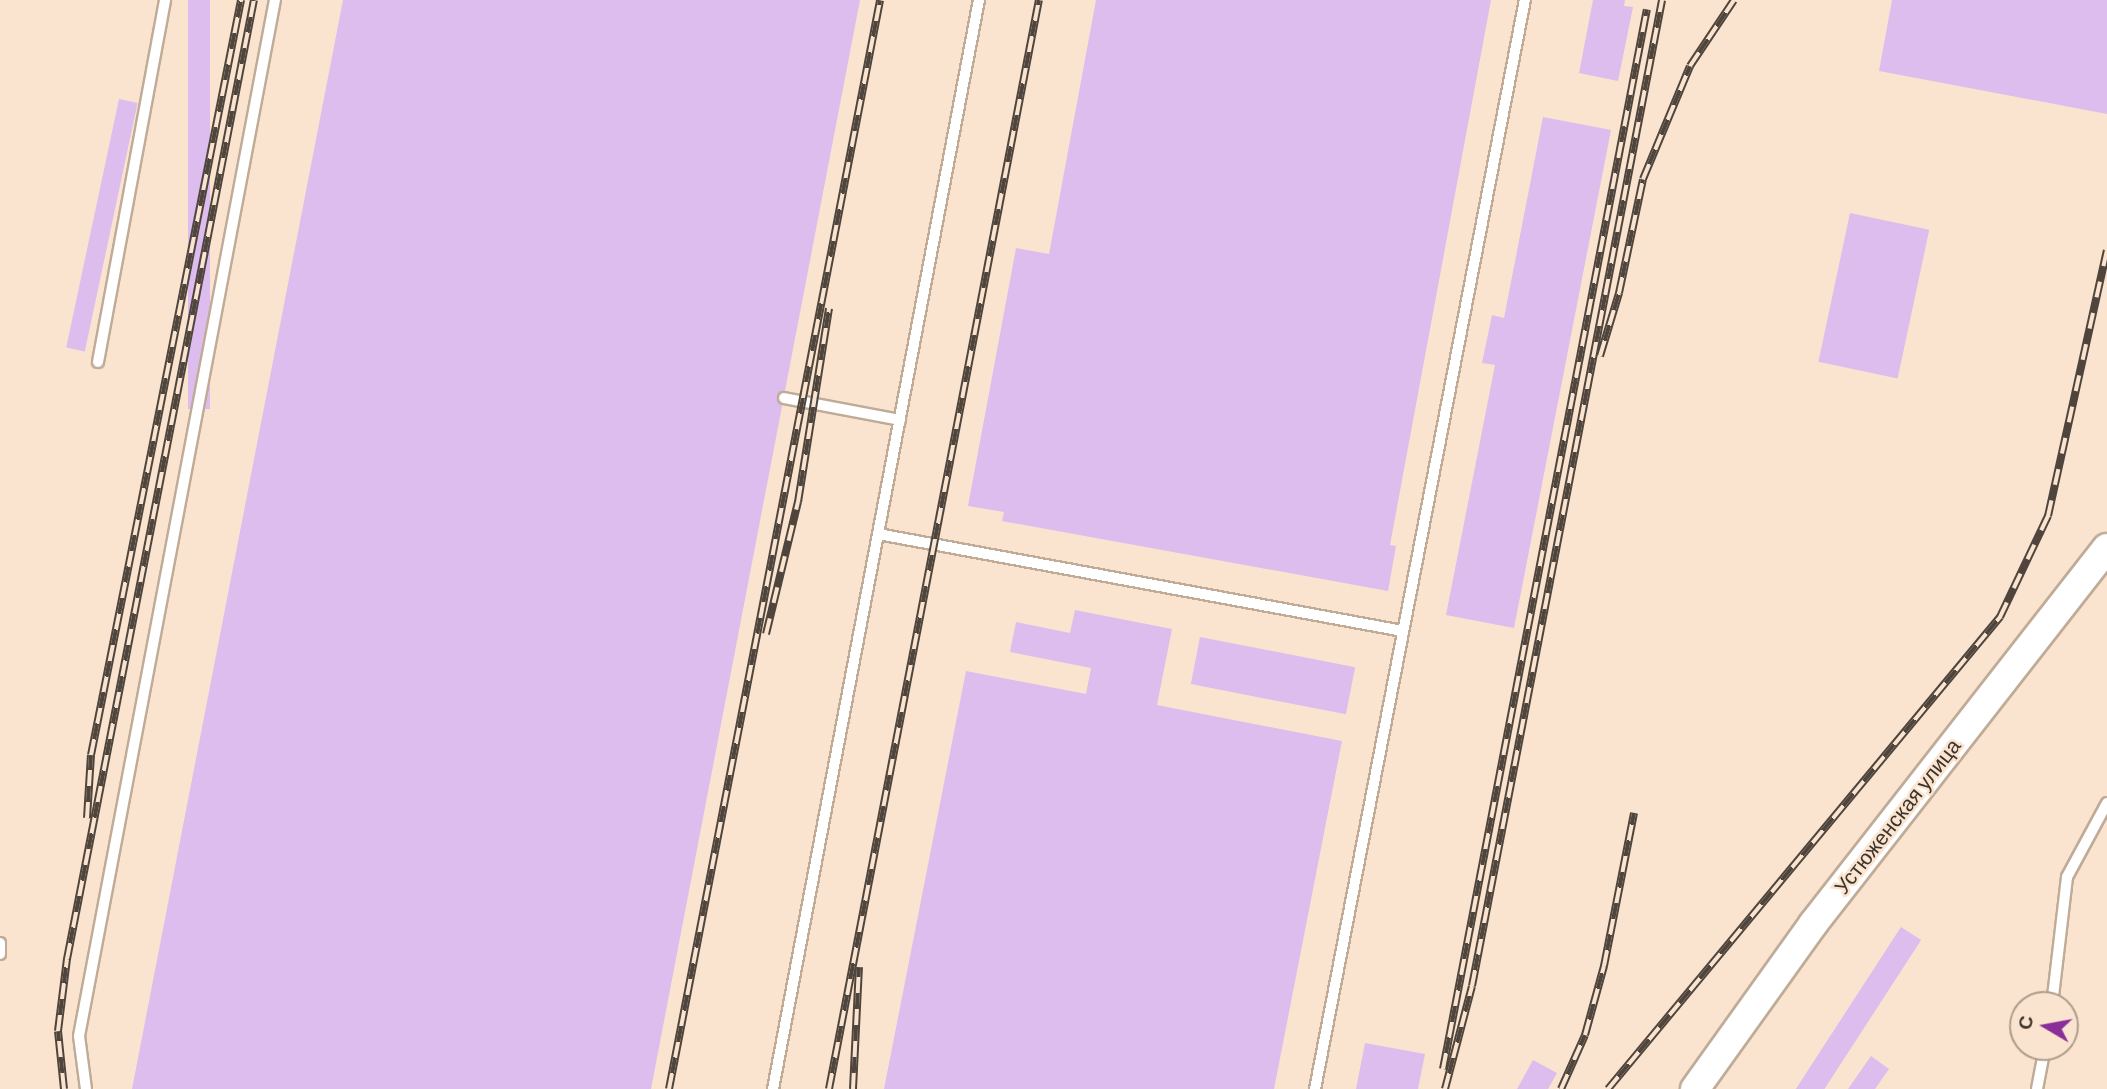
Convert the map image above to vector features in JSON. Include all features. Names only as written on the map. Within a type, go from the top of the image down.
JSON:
[{"type":"main road","name":"Устюженская улица","points":[[1695,1089],[1813,924],[2107,548]]},
{"type":"lane","points":[[98,362],[165,0]]},
{"type":"lane","points":[[86,1089],[79,1036],[275,0]]},
{"type":"lane","points":[[773,1089],[979,0]]},
{"type":"lane","points":[[1315,1089],[1525,0]]},
{"type":"lane","points":[[784,398],[900,420]]},
{"type":"lane","points":[[878,534],[1402,631]]},
{"type":"lane","points":[[2054,991],[2067,877],[2107,803]]},
{"type":"lane","points":[[0,943],[0,954]]},
{"type":"lane","points":[[2037,1089],[2042,1061]]},
{"type":"building","points":[[188,0],[210,0],[210,409],[188,409]]},
{"type":"building","points":[[343,0],[860,0],[651,1089],[132,1089]]},
{"type":"building","points":[[1096,0],[1491,0],[1390,545],[1396,546],[1388,591],[1002,521],[1004,512],[968,506],[1016,248],[1049,254]]},
{"type":"building","points":[[1593,0],[1625,0],[1624,6],[1633,7],[1618,81],[1579,73]]},
{"type":"building","points":[[1892,0],[2107,0],[2107,114],[1879,71]]},
{"type":"building","points":[[119,99],[138,103],[85,351],[66,347]]},
{"type":"building","points":[[1543,117],[1611,130],[1514,628],[1446,615],[1495,365],[1482,363],[1492,315],[1504,318]]},
{"type":"building","points":[[1850,213],[1929,230],[1898,379],[1818,362]]},
{"type":"building","points":[[1075,610],[1172,629],[1157,705],[1342,741],[1274,1089],[884,1089],[966,671],[1086,694],[1091,668],[1010,652],[1016,622],[1070,633]]},
{"type":"building","points":[[1200,637],[1355,667],[1346,714],[1191,684]]},
{"type":"building","points":[[1901,927],[1921,940],[1824,1089],[1796,1089]]},
{"type":"building","points":[[1365,1043],[1425,1054],[1418,1089],[1356,1089]]},
{"type":"building","points":[[1871,1056],[1889,1069],[1875,1089],[1848,1089]]},
{"type":"building","points":[[1533,1060],[1557,1073],[1548,1089],[1517,1089]]},
{"type":"railway","points":[[87,818],[91,755],[241,0]]},
{"type":"railway","points":[[64,1089],[58,1031],[67,959],[254,0]]},
{"type":"railway","points":[[669,1089],[880,0]]},
{"type":"railway","points":[[829,1089],[1039,0]]},
{"type":"railway","points":[[1445,1089],[1472,986],[1662,0]]},
{"type":"railway","points":[[1600,356],[1619,293],[1643,179],[1690,66],[1734,0]]},
{"type":"railway","points":[[1443,1069],[1647,9]]},
{"type":"railway","points":[[1608,1089],[2000,617],[2048,516],[2107,250]]},
{"type":"railway","points":[[766,634],[798,502],[829,308]]},
{"type":"railway","points":[[1561,1089],[1585,1035],[1604,966],[1634,813]]},
{"type":"railway","points":[[853,1089],[859,967]]}]
